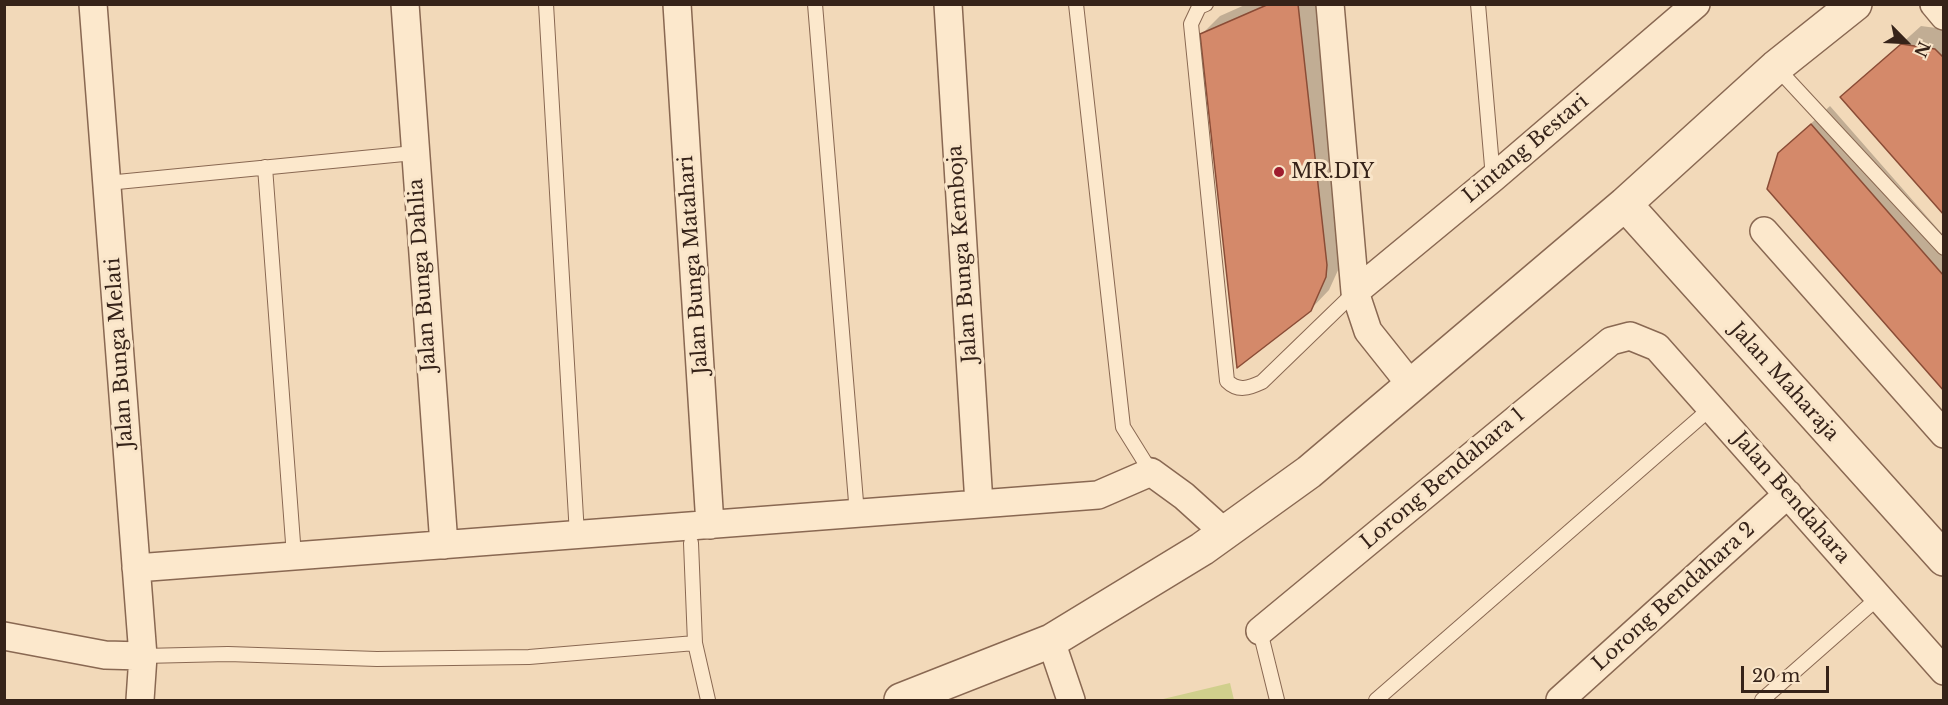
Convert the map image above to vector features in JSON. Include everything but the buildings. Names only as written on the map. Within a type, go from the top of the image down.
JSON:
[{"type":"street","name":"Jalan Bunga Melati","points":[[93,4],[143,656],[140,700]]},
{"type":"street","name":"Jalan Bunga Dahlia","points":[[405,4],[444,544]]},
{"type":"street","name":"Jalan Bunga Matahari","points":[[678,4],[701,534]]},
{"type":"street","name":"Jalan Bunga Kemboja","points":[[948,4],[979,504]]},
{"type":"street","points":[[1330,4],[1355,292],[1368,331],[1411,385]]},
{"type":"street","name":"Lintang Bestari","points":[[1355,292],[1493,178],[1696,4]]},
{"type":"street","points":[[901,700],[1051,641],[1202,549],[1309,472],[1625,204],[1776,67],[1855,4]]},
{"type":"street","points":[[1934,4],[1944,16]]},
{"type":"street","name":"Jalan Maharaja","points":[[1625,204],[1944,559]]},
{"type":"street","points":[[1764,231],[1944,434]]},
{"type":"street","name":"Jalan Bendahara","points":[[1630,336],[1658,346],[1944,671]]},
{"type":"street","name":"Lorong Bendahara 1","points":[[1260,631],[1611,341],[1630,336]]},
{"type":"street","points":[[136,568],[577,535],[701,534],[857,514],[1098,495],[1151,472],[1184,496],[1225,532]]},
{"type":"street","name":"Lorong Bendahara 2","points":[[1560,700],[1788,494]]},
{"type":"street","points":[[4,636],[105,655],[143,656]]},
{"type":"street","points":[[1051,641],[1071,700]]},
{"type":"lane","points":[[546,4],[577,535]]},
{"type":"lane","points":[[815,4],[857,514]]},
{"type":"lane","points":[[1076,4],[1123,428],[1151,472]]},
{"type":"lane","points":[[1206,4],[1199,7],[1191,24],[1227,381],[1233,387],[1248,389],[1262,382],[1355,292]]},
{"type":"lane","points":[[1480,7],[1493,178]]},
{"type":"lane","points":[[1776,67],[1944,248]]},
{"type":"lane","points":[[106,183],[414,153]]},
{"type":"lane","points":[[265,167],[294,556]]},
{"type":"lane","points":[[1376,700],[1711,408]]},
{"type":"lane","points":[[701,534],[695,643],[708,700]]},
{"type":"lane","points":[[1762,700],[1878,597]]},
{"type":"lane","points":[[1260,631],[1277,700]]},
{"type":"lane","points":[[143,656],[228,654],[377,659],[529,657],[695,643]]},
{"type":"shaded area","points":[[1230,683],[1234,700],[1159,700]]},
{"type":"place","name":"MR.DIY","points":[[1279,172]]}]
